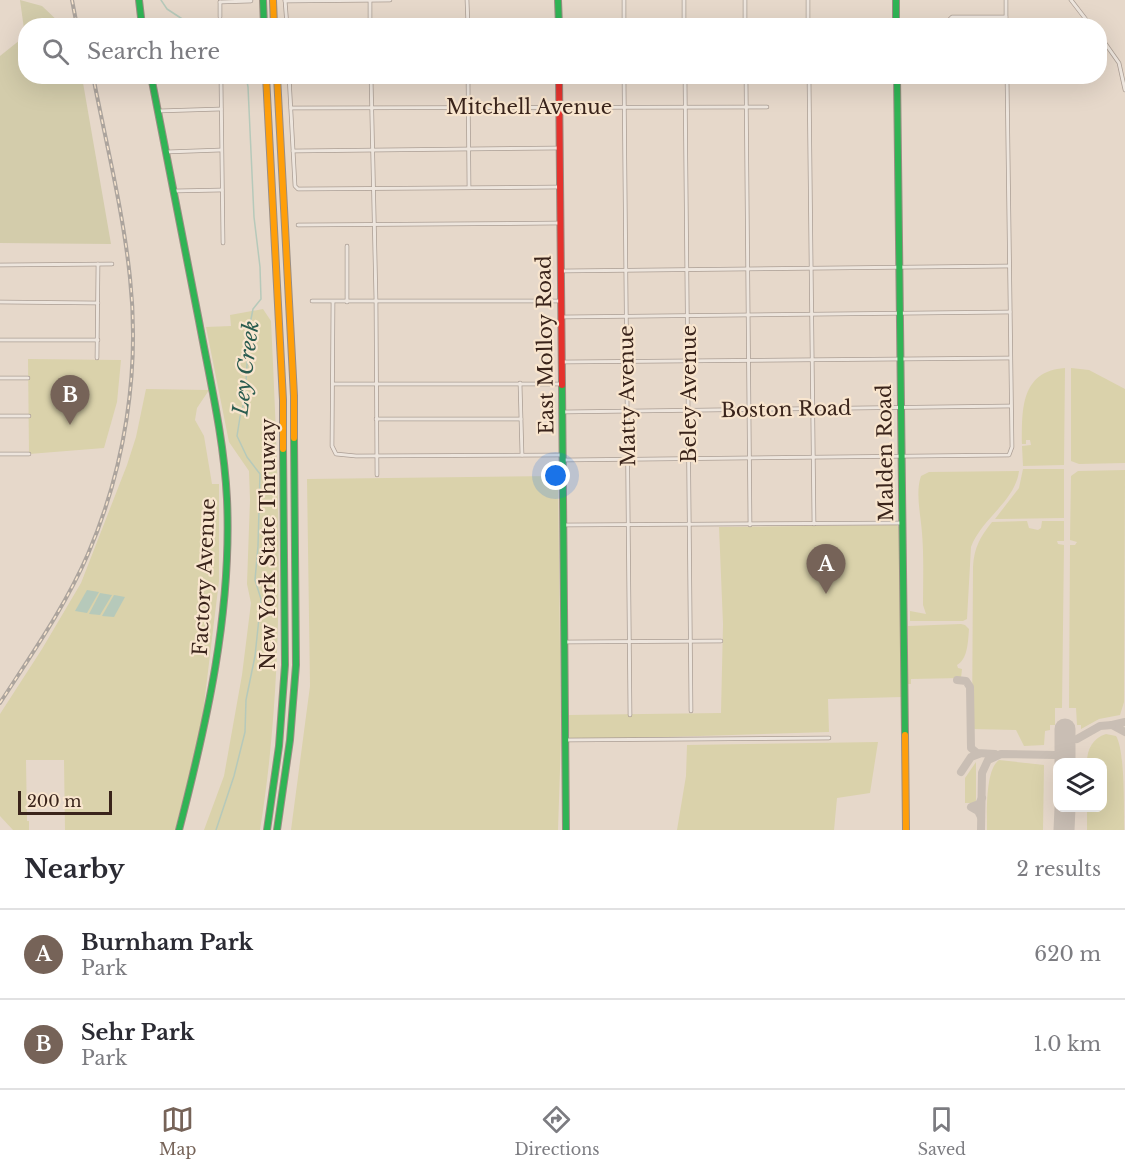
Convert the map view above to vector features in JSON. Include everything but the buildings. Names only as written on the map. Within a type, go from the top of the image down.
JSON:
[{"type":"main road","points":[[139,0],[141,18]]},
{"type":"main road","points":[[263,0],[264,18]]},
{"type":"main road","points":[[273,0],[274,18]]},
{"type":"main road","points":[[558,0],[559,18]]},
{"type":"main road","points":[[896,0],[896,18]]},
{"type":"main road","name":"Factory Avenue","points":[[153,84],[215,405],[222,451],[227,513],[226,561],[216,669],[201,747],[179,830]]},
{"type":"main road","name":"New York State Thruway","points":[[267,84],[284,400],[285,665],[282,718],[267,830]]},
{"type":"main road","name":"New York State Thruway","points":[[277,84],[294,396],[296,622],[293,712],[277,830]]},
{"type":"main road","name":"East Molloy Road","points":[[559,84],[567,830]]},
{"type":"main road","name":"Malden Road","points":[[897,84],[906,830]]},
{"type":"street","points":[[286,18],[285,0],[390,0]]},
{"type":"street","points":[[370,0],[370,18]]},
{"type":"street","points":[[467,0],[468,18]]},
{"type":"street","points":[[624,0],[624,18]]},
{"type":"street","points":[[684,0],[684,18]]},
{"type":"street","points":[[745,0],[746,18]]},
{"type":"street","points":[[808,0],[808,18]]},
{"type":"street","points":[[951,18],[1006,17],[1006,0]]},
{"type":"street","points":[[1071,0],[1085,18]]},
{"type":"street","points":[[220,17],[220,1],[251,1]]},
{"type":"street","points":[[1107,46],[1119,63],[1125,90]]},
{"type":"street","points":[[220,84],[223,243]]},
{"type":"street","points":[[290,84],[295,186],[298,189],[560,187]]},
{"type":"street","points":[[371,84],[377,475]]},
{"type":"street","points":[[468,84],[469,187]]},
{"type":"street","name":"Matty Avenue","points":[[624,84],[630,715]]},
{"type":"street","name":"Beley Avenue","points":[[685,84],[691,711]]},
{"type":"street","points":[[746,84],[750,525]]},
{"type":"street","points":[[809,84],[814,524]]},
{"type":"street","points":[[333,302],[333,451],[341,455],[522,455],[628,460],[1009,455],[1012,447],[1007,84]]},
{"type":"street","name":"Mitchell Avenue","points":[[291,108],[767,107]]},
{"type":"street","points":[[158,111],[221,109]]},
{"type":"street","points":[[293,151],[560,148]]},
{"type":"street","points":[[166,152],[221,150]]},
{"type":"street","points":[[174,191],[222,190]]},
{"type":"street","points":[[298,225],[561,223]]},
{"type":"street","points":[[347,246],[347,302]]},
{"type":"street","points":[[97,358],[98,264]]},
{"type":"street","points":[[0,265],[112,264]]},
{"type":"street","points":[[561,271],[1010,266]]},
{"type":"street","points":[[312,301],[561,302]]},
{"type":"street","points":[[0,302],[98,303]]},
{"type":"street","points":[[561,317],[1010,312]]},
{"type":"street","points":[[0,340],[98,340]]},
{"type":"street","points":[[562,362],[1010,358]]},
{"type":"street","points":[[0,378],[28,378]]},
{"type":"street","points":[[520,383],[522,455]]},
{"type":"street","points":[[332,384],[562,384]]},
{"type":"street","name":"Boston Road","points":[[562,412],[1011,406]]},
{"type":"street","points":[[0,416],[29,416]]},
{"type":"street","points":[[376,419],[521,419]]},
{"type":"street","points":[[0,454],[29,454]]},
{"type":"street","points":[[563,525],[902,523]]},
{"type":"street","points":[[565,642],[721,641]]},
{"type":"street","points":[[566,740],[829,738]]},
{"type":"shaded area","points":[[20,0],[42,6],[55,18],[22,18]]},
{"type":"shaded area","points":[[18,42],[18,84],[83,84],[111,244],[0,243],[0,56]]},
{"type":"shaded area","points":[[263,309],[271,321],[279,576],[269,767],[260,830],[204,830],[224,776],[242,675],[251,603],[247,584],[249,471],[229,442],[206,327],[231,326],[230,315]]},
{"type":"shaded area","points":[[28,359],[121,360],[117,402],[104,448],[29,454]]},
{"type":"shaded area","points":[[1065,368],[1064,465],[1023,466],[1022,446],[1031,445],[1030,440],[1022,444],[1022,419],[1027,395],[1039,376]]},
{"type":"shaded area","points":[[1071,368],[1089,370],[1125,389],[1125,463],[1079,464],[1071,461]]},
{"type":"shaded area","points":[[146,389],[209,390],[197,408],[195,420],[204,436],[212,484],[219,484],[219,581],[201,729],[175,830],[65,830],[64,760],[26,760],[29,830],[13,830],[0,816],[0,714],[81,583],[127,465],[136,437]]},
{"type":"shaded area","points":[[1023,469],[1064,469],[1064,518],[995,519],[1019,488]]},
{"type":"shaded area","points":[[1125,470],[1124,702],[1120,715],[1099,719],[1081,729],[1081,725],[1077,725],[1076,708],[1069,708],[1070,545],[1075,545],[1077,542],[1070,540],[1071,476],[1078,471]]},
{"type":"shaded area","points":[[1019,471],[1011,492],[982,528],[971,547],[967,619],[963,621],[910,621],[910,611],[926,614],[923,605],[923,551],[918,497],[921,476],[929,472]]},
{"type":"shaded area","points":[[558,476],[561,740],[558,830],[291,830],[310,686],[307,479]]},
{"type":"shaded area","points":[[1027,521],[1029,528],[1038,530],[1041,528],[1042,521],[1064,521],[1064,541],[1057,541],[1058,544],[1064,545],[1062,708],[1055,708],[1055,725],[1050,725],[1050,730],[1045,731],[1044,745],[1024,746],[1016,730],[972,729],[973,567],[978,543],[992,522]]},
{"type":"shaded area","points":[[897,525],[899,527],[902,697],[828,699],[829,732],[570,740],[568,715],[721,713],[723,624],[719,527]]},
{"type":"shaded area","points":[[87,590],[99,592],[87,613],[75,611]]},
{"type":"shaded area","points":[[100,593],[112,595],[100,615],[89,614]]},
{"type":"shaded area","points":[[114,595],[125,597],[114,617],[102,616]]},
{"type":"shaded area","points":[[961,624],[969,629],[965,654],[957,665],[962,669],[961,678],[911,679],[911,684],[908,684],[908,626]]},
{"type":"shaded area","points":[[1106,734],[1116,736],[1119,743],[1123,780],[1124,830],[1087,830],[1087,812],[1107,812],[1107,758],[1087,758],[1094,741]]},
{"type":"shaded area","points":[[878,742],[870,793],[837,798],[834,830],[677,830],[686,776],[687,745]]},
{"type":"shaded area","points":[[999,760],[1044,765],[1043,830],[987,830],[989,782],[994,765]]},
{"type":"shaded area","points":[[976,762],[976,801],[965,803],[965,778]]},
{"type":"waterway","name":"Ley Creek","points":[[161,0],[167,9],[181,18]]},
{"type":"waterway","name":"Ley Creek","points":[[216,830],[234,776],[245,732],[246,700],[255,656],[261,599],[255,580],[260,474],[247,457],[237,436],[245,399],[249,329],[253,309],[261,299],[254,217],[247,84]]},
{"type":"taxiway","points":[[957,680],[966,681],[970,687],[971,748],[977,753],[995,754]]},
{"type":"taxiway","points":[[1125,722],[1112,725],[1125,732]]},
{"type":"taxiway","points":[[1077,739],[1100,726],[1112,725]]},
{"type":"taxiway","points":[[961,772],[971,757],[979,754]]},
{"type":"taxiway","points":[[981,830],[982,773],[988,760],[1001,754],[1055,755]]},
{"type":"taxiway","points":[[981,817],[978,811],[971,807],[979,804],[982,798]]},
{"type":"runway","points":[[1065,729],[1065,758]]},
{"type":"runway","points":[[1064,830],[1065,812]]},
{"type":"railway","points":[[72,0],[75,18]]},
{"type":"railway","points":[[0,703],[58,612],[88,554],[112,488],[127,419],[133,348],[130,278],[119,202],[95,84]]},
{"type":"traffic: fast","points":[[139,0],[141,18]]},
{"type":"traffic: fast","points":[[263,0],[264,18]]},
{"type":"traffic: fast","points":[[558,0],[559,18]]},
{"type":"traffic: fast","points":[[896,0],[896,18]]},
{"type":"traffic: fast","points":[[153,84],[216,410],[227,499],[228,541],[221,625],[208,708],[179,830]]},
{"type":"traffic: fast","points":[[897,84],[905,735]]},
{"type":"traffic: fast","points":[[562,385],[566,830]]},
{"type":"traffic: fast","points":[[277,830],[290,740],[296,665],[294,438]]},
{"type":"traffic: fast","points":[[267,830],[279,746],[285,665],[283,449]]},
{"type":"traffic: slow","points":[[273,0],[274,18]]},
{"type":"traffic: slow","points":[[266,84],[283,400],[283,449]]},
{"type":"traffic: slow","points":[[277,84],[294,396],[294,438]]},
{"type":"traffic: slow","points":[[905,735],[906,830]]},
{"type":"traffic: jam","points":[[559,84],[562,385]]},
{"type":"place","name":"Sehr Park","points":[[70,425]]},
{"type":"place","name":"Burnham Park","points":[[826,594]]}]
